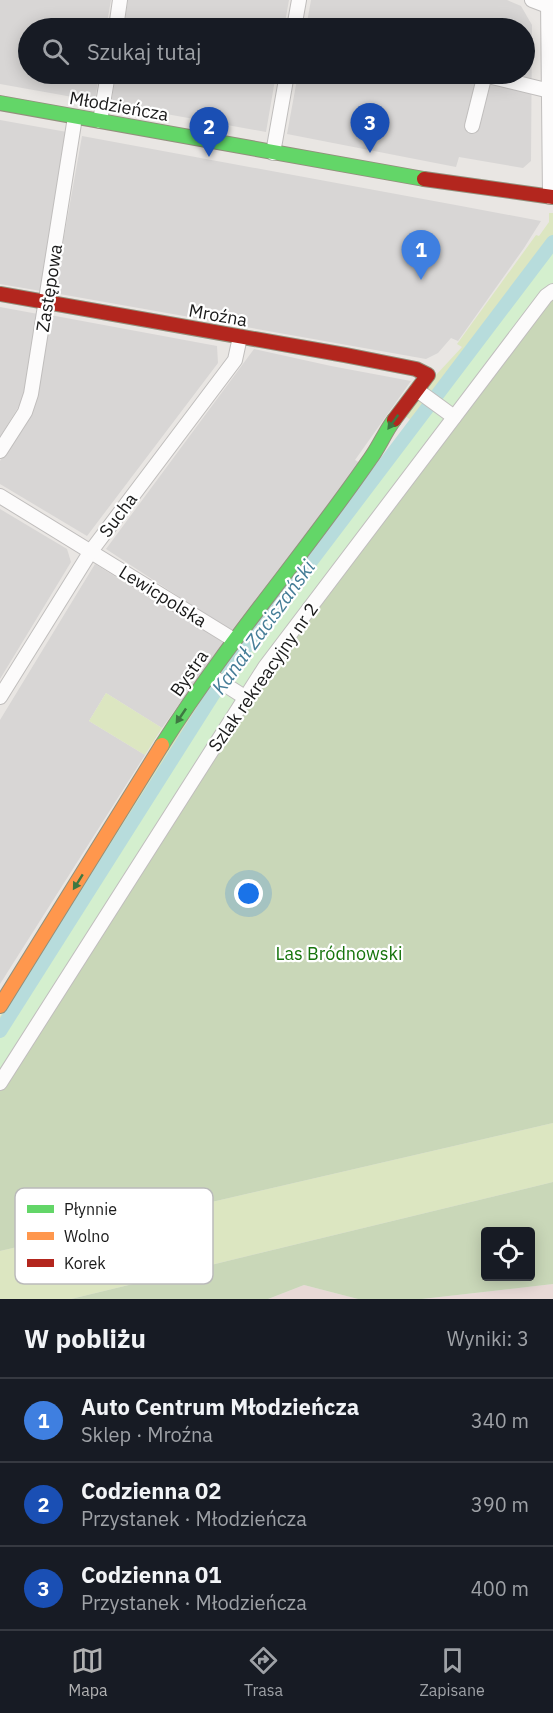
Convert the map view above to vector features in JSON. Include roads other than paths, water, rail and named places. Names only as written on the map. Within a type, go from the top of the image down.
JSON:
[{"type":"street","points":[[117,18],[120,0]]},
{"type":"street","points":[[296,18],[299,0]]},
{"type":"street","points":[[532,0],[550,5],[552,197]]},
{"type":"street","points":[[100,121],[106,84]]},
{"type":"street","points":[[273,153],[284,84]]},
{"type":"street","points":[[472,126],[482,84]]},
{"type":"street","points":[[523,84],[550,91]]},
{"type":"street","name":"Młodzieńcza","points":[[0,104],[394,175],[552,197]]},
{"type":"street","name":"Zastępowa","points":[[0,451],[30,402],[75,117]]},
{"type":"street","name":"Szlak rekreacyjny nr 2","points":[[0,1083],[271,659],[546,296],[553,291]]},
{"type":"street","name":"Mroźna","points":[[0,294],[416,369],[428,375]]},
{"type":"street","name":"Sucha","points":[[0,697],[91,551],[235,360],[240,337]]},
{"type":"street","name":"Bystra","points":[[0,1006],[164,741],[213,676],[234,640],[371,458],[387,431],[421,393],[428,375]]},
{"type":"street","points":[[421,393],[454,417]]},
{"type":"street","name":"Lewicpolska","points":[[0,496],[234,640]]},
{"type":"street","points":[[213,676],[246,698]]},
{"type":"waterway","name":"Kanał Zaciszański","points":[[0,1031],[228,671],[553,242]]},
{"type":"place","name":"Codzienna 01","points":[[370,153]]},
{"type":"place","name":"Codzienna 02","points":[[209,157]]},
{"type":"place","name":"Auto Centrum Młodzieńcza","points":[[421,280]]},
{"type":"park label","name":"Las Bródnowski","points":[[339,953]]}]
